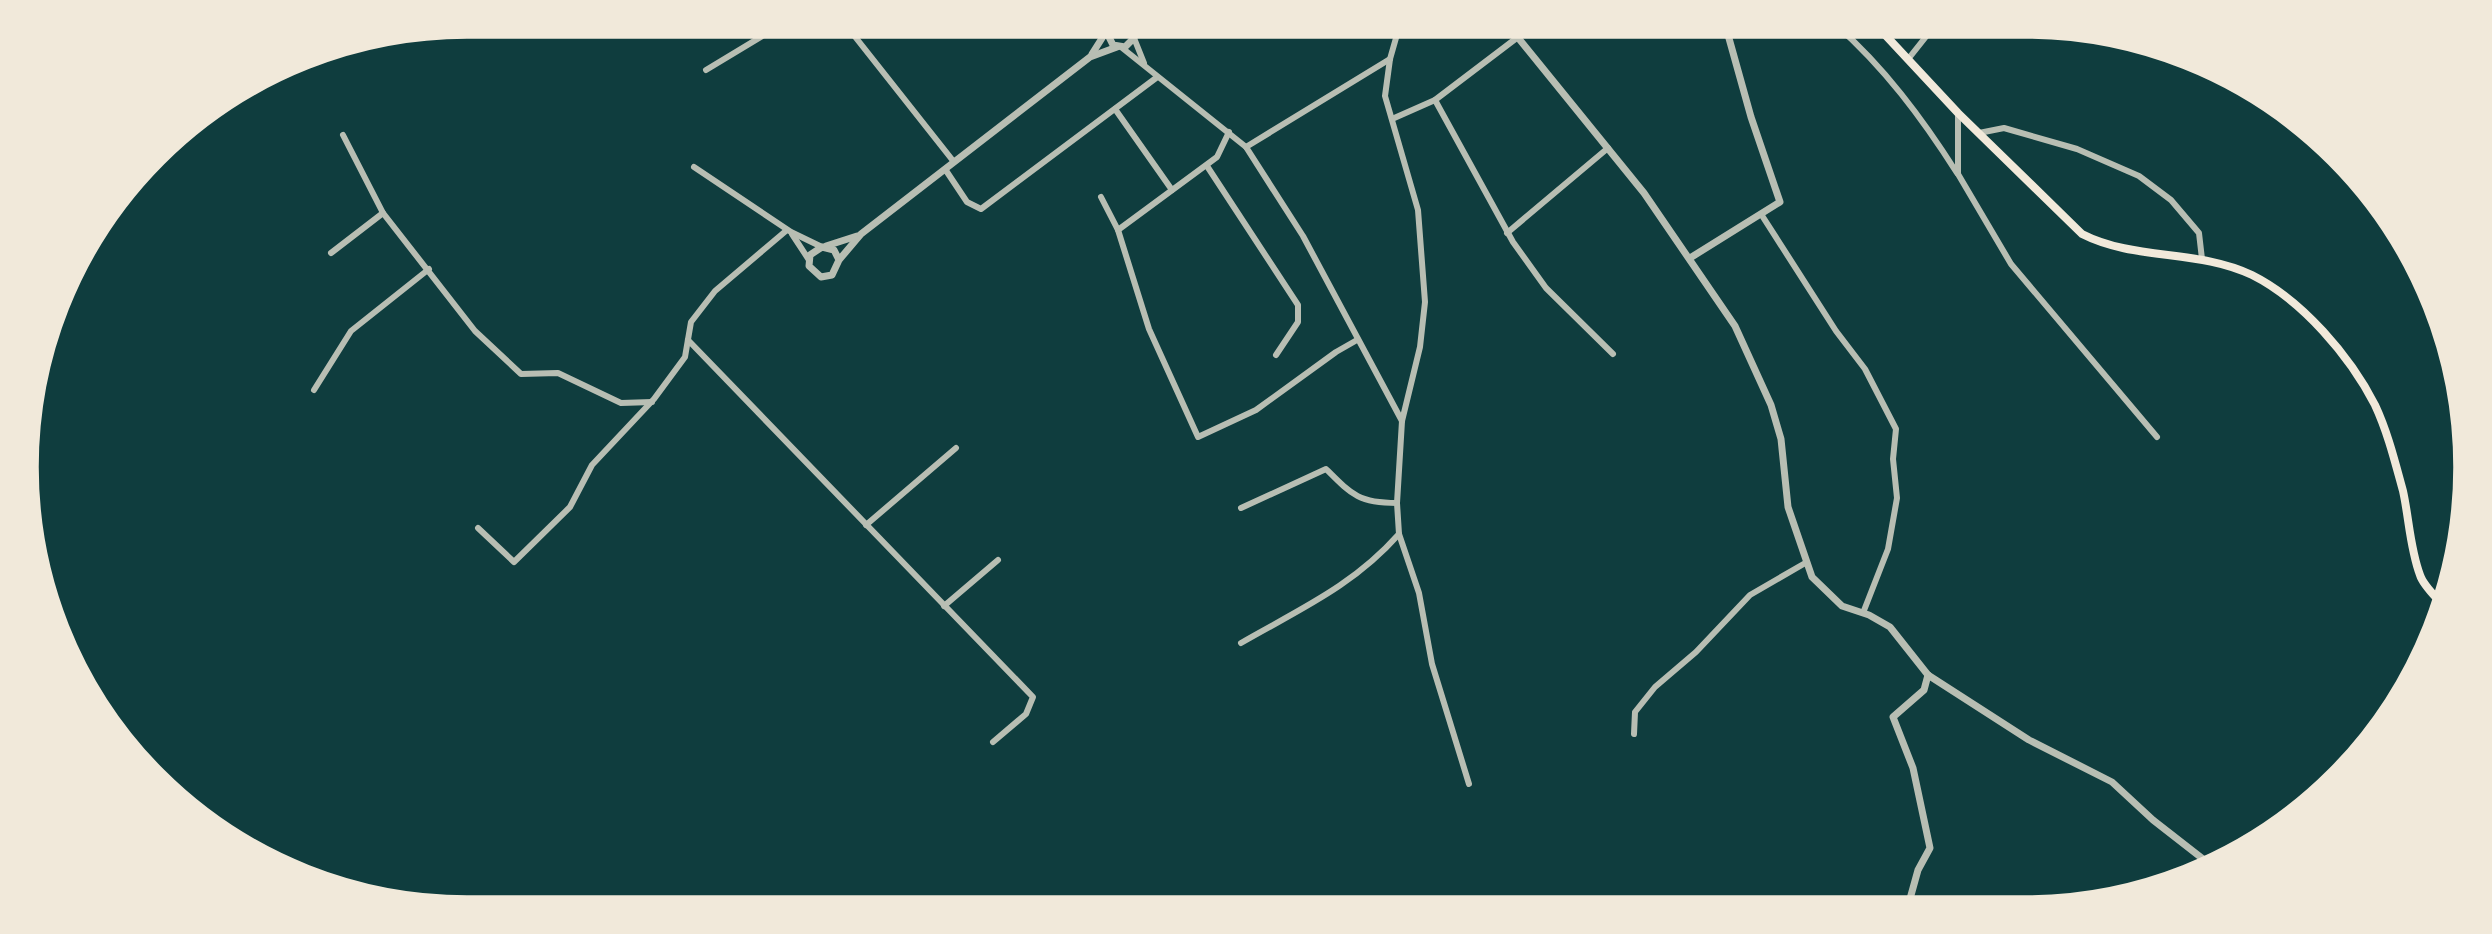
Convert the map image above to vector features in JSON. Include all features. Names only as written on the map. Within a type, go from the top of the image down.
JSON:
[{"type":"main road","points":[[1888,37],[1958,113],[2082,234],[2102,244],[2202,259],[2252,275],[2283,296],[2317,327],[2353,368],[2375,405],[2393,452],[2420,577],[2435,596]]},
{"type":"street","points":[[706,70],[761,37]]},
{"type":"street","points":[[855,37],[954,162]]},
{"type":"street","points":[[789,231],[816,275],[827,277],[836,271],[839,260],[861,234],[1090,57],[1104,37]]},
{"type":"street","points":[[1108,37],[1110,41],[1145,64]]},
{"type":"street","points":[[1090,57],[1129,45],[1133,37]]},
{"type":"street","points":[[1135,37],[1145,64],[1156,78],[1246,147],[1303,236],[1402,421]]},
{"type":"street","points":[[1396,37],[1385,96],[1418,210],[1424,289],[1420,347],[1402,421],[1397,503],[1399,534],[1419,593],[1432,664],[1469,784]]},
{"type":"street","points":[[1392,119],[1435,100],[1518,37],[1608,148],[1690,258],[1735,326],[1771,405],[1781,439],[1788,507],[1812,577],[1842,606],[1890,627],[1928,675],[2029,740],[2112,782],[2152,820],[2202,859]]},
{"type":"street","points":[[1690,258],[1780,202],[1747,105],[1729,37]]},
{"type":"street","points":[[1849,37],[1921,115],[2011,264],[2157,438]]},
{"type":"street","points":[[1909,58],[1926,37]]},
{"type":"street","points":[[1246,147],[1390,59]]},
{"type":"street","points":[[945,169],[967,202],[981,209],[1156,78]]},
{"type":"street","points":[[1435,100],[1507,233],[1546,288],[1613,354]]},
{"type":"street","points":[[1115,108],[1172,190]]},
{"type":"street","points":[[1958,113],[1958,174]]},
{"type":"street","points":[[1979,133],[2004,128],[2077,149],[2139,176],[2171,200],[2199,233],[2202,259]]},
{"type":"street","points":[[1118,230],[1207,166],[1225,145],[1229,132]]},
{"type":"street","points":[[343,135],[383,213],[475,331],[521,374],[558,373],[621,403],[652,401]]},
{"type":"street","points":[[1507,233],[1608,148]]},
{"type":"street","points":[[1207,166],[1298,305],[1298,322],[1276,355]]},
{"type":"street","points":[[694,167],[789,231],[834,250],[839,260]]},
{"type":"street","points":[[1101,197],[1118,230],[1149,329],[1198,437],[1256,411],[1336,352],[1357,340]]},
{"type":"street","points":[[331,253],[383,213]]},
{"type":"street","points":[[1761,214],[1836,331],[1865,369],[1896,429],[1893,459],[1897,498],[1888,549],[1863,613]]},
{"type":"street","points":[[478,528],[514,562],[570,507],[592,465],[652,401],[685,357],[691,322],[715,291],[789,231]]},
{"type":"street","points":[[808,260],[814,250],[861,234]]},
{"type":"street","points":[[314,390],[351,331],[429,269]]},
{"type":"street","points":[[688,340],[1033,697],[1026,714],[993,742]]},
{"type":"street","points":[[866,525],[956,448]]},
{"type":"street","points":[[1241,508],[1326,469],[1345,488],[1369,503],[1397,503]]},
{"type":"street","points":[[1241,643],[1327,596],[1359,575],[1399,534]]},
{"type":"street","points":[[944,606],[999,560]]},
{"type":"street","points":[[1634,734],[1635,712],[1656,687],[1696,652],[1750,595],[1807,562]]},
{"type":"street","points":[[1910,897],[1918,870],[1930,848],[1913,768],[1892,717],[1924,690],[1928,675]]}]
